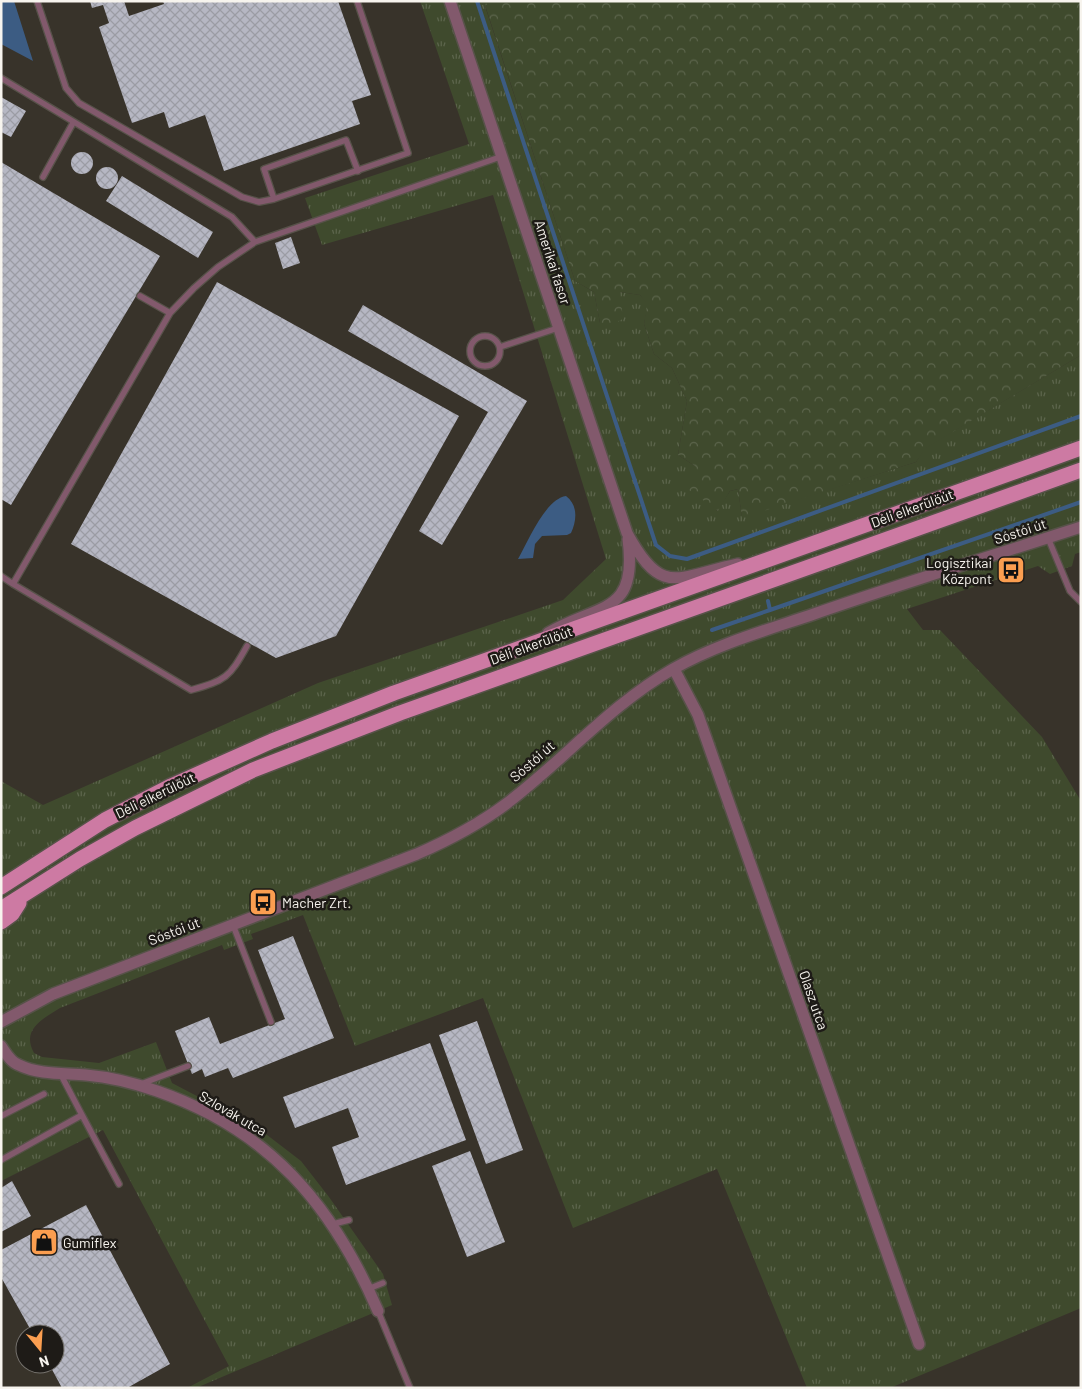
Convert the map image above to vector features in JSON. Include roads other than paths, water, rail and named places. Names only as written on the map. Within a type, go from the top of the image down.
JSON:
[{"type":"main road","name":"Déli elkerülőút","points":[[1,887],[105,820],[171,786],[272,741],[376,700],[1081,448]]},
{"type":"main road","name":"Déli elkerülőút","points":[[1,909],[26,892],[135,828],[253,770],[400,713],[1081,470]]},
{"type":"main road","points":[[1,922],[12,914],[26,892]]},
{"type":"street","name":"Amerikai fasor","points":[[450,1],[627,533]]},
{"type":"street","name":"Sóstói út","points":[[1,1022],[53,994],[455,838],[507,803],[621,703],[674,669],[722,646],[868,596],[1081,527]]},
{"type":"street","points":[[627,533],[641,558],[651,569],[669,578],[692,576],[777,556]]},
{"type":"street","points":[[517,651],[568,621],[606,607],[616,601],[628,584],[630,574],[631,562],[627,533]]},
{"type":"street","name":"Olasz utca","points":[[674,669],[698,715],[919,1344]]},
{"type":"street","name":"Szlovák utca","points":[[1,1046],[11,1060],[19,1066],[38,1071],[104,1077],[138,1085],[172,1096],[215,1116],[251,1138],[281,1163],[333,1224],[360,1270],[378,1311]]},
{"type":"lane","points":[[37,1],[66,88],[80,103],[242,197],[259,202],[274,199],[408,153],[356,1]]},
{"type":"lane","points":[[1,78],[73,123],[232,216],[255,242]]},
{"type":"lane","points":[[43,177],[73,123]]},
{"type":"lane","points":[[274,199],[264,169],[346,140],[358,171]]},
{"type":"lane","points":[[13,584],[170,313],[218,267],[255,242],[503,156]]},
{"type":"lane","points":[[140,296],[170,313]]},
{"type":"lane","points":[[500,347],[558,328]]},
{"type":"lane","points":[[480,337],[494,339],[500,347],[499,357],[493,365],[478,364],[471,357],[470,347],[480,337]]},
{"type":"lane","points":[[1048,537],[1070,592],[1081,602]]},
{"type":"lane","points":[[1,576],[191,690],[217,682],[226,677],[233,671],[247,646]]},
{"type":"lane","points":[[233,925],[271,1022]]},
{"type":"lane","points":[[138,1085],[188,1066]]},
{"type":"lane","points":[[60,1073],[119,1184]]},
{"type":"lane","points":[[1,1116],[44,1094]]},
{"type":"lane","points":[[1,1160],[82,1115]]},
{"type":"lane","points":[[333,1224],[349,1220]]},
{"type":"lane","points":[[368,1289],[383,1283]]},
{"type":"lane","points":[[378,1311],[410,1388]]},
{"type":"water","points":[[1,1],[14,1],[33,61],[1,44]]},
{"type":"water","points":[[566,496],[573,504],[575,513],[571,533],[567,535],[542,536],[535,544],[533,558],[518,559],[544,513],[558,499]]},
{"type":"waterway","points":[[477,1],[656,545],[670,556],[687,559],[1081,416]]},
{"type":"waterway","points":[[768,601],[770,610],[1081,502]]},
{"type":"waterway","points":[[712,630],[770,610]]},
{"type":"place","name":"Logisztikai Központ","points":[[1011,570]]},
{"type":"place","name":"Macher Zrt.","points":[[263,902]]},
{"type":"place","name":"Gumiflex","points":[[44,1242]]}]
